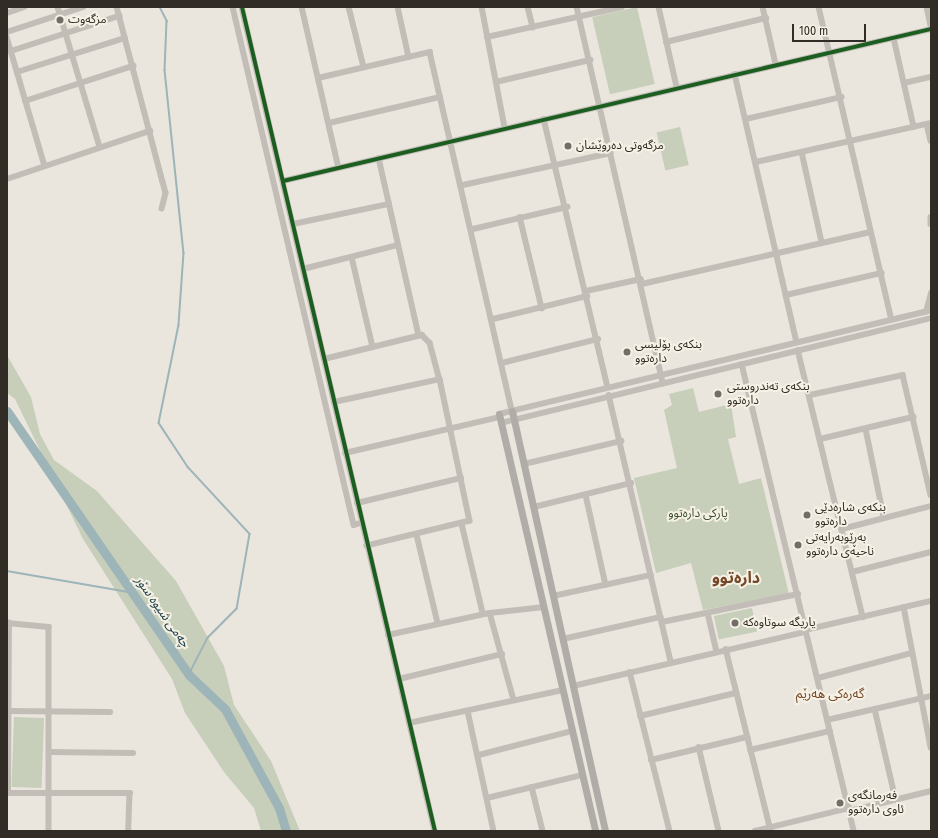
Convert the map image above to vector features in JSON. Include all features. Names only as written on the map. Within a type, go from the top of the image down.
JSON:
[{"type":"main road","points":[[512,410],[605,831]]},
{"type":"main road","points":[[500,418],[595,831]]},
{"type":"main road","points":[[542,599],[553,596]]},
{"type":"street","points":[[7,12],[24,7]]},
{"type":"street","points":[[58,7],[100,147]]},
{"type":"street","points":[[7,32],[83,7]]},
{"type":"street","points":[[117,7],[166,193],[162,210]]},
{"type":"street","points":[[233,7],[354,525],[361,523]]},
{"type":"street","points":[[242,7],[361,523],[435,831]]},
{"type":"street","points":[[302,7],[339,168]]},
{"type":"street","points":[[349,7],[364,67]]},
{"type":"street","points":[[398,7],[410,57]]},
{"type":"street","points":[[482,7],[506,128]]},
{"type":"street","points":[[528,7],[533,27]]},
{"type":"street","points":[[578,7],[663,383]]},
{"type":"street","points":[[487,37],[622,7]]},
{"type":"street","points":[[659,7],[677,87]]},
{"type":"street","points":[[763,7],[776,64]]},
{"type":"street","points":[[819,7],[841,97],[849,141],[870,232],[892,320]]},
{"type":"street","points":[[927,7],[931,26]]},
{"type":"street","points":[[11,51],[119,16]]},
{"type":"street","points":[[666,42],[766,18]]},
{"type":"street","points":[[283,181],[677,87],[931,29]]},
{"type":"street","points":[[7,37],[45,166]]},
{"type":"street","points":[[17,72],[125,38]]},
{"type":"street","points":[[894,38],[914,127]]},
{"type":"street","points":[[318,78],[430,52],[440,97],[453,140],[512,410]]},
{"type":"street","points":[[496,82],[590,60]]},
{"type":"street","points":[[25,101],[133,66]]},
{"type":"street","points":[[735,74],[778,252],[797,342]]},
{"type":"street","points":[[904,83],[931,77]]},
{"type":"street","points":[[328,123],[440,97]]},
{"type":"street","points":[[746,119],[841,97]]},
{"type":"street","points":[[544,119],[567,207],[608,387]]},
{"type":"street","points":[[756,162],[929,124],[931,141]]},
{"type":"street","points":[[7,179],[150,131]]},
{"type":"street","points":[[802,152],[822,242]]},
{"type":"street","points":[[463,185],[611,153]]},
{"type":"street","points":[[379,158],[419,335]]},
{"type":"street","points":[[293,224],[389,204]]},
{"type":"street","points":[[473,229],[567,207]]},
{"type":"street","points":[[520,217],[542,308]]},
{"type":"street","points":[[931,217],[931,224]]},
{"type":"street","points":[[493,319],[542,308],[587,294],[641,281],[870,232]]},
{"type":"street","points":[[288,246],[297,244]]},
{"type":"street","points":[[303,269],[398,245]]},
{"type":"street","points":[[352,257],[373,347]]},
{"type":"street","points":[[786,295],[881,273]]},
{"type":"street","points":[[500,418],[512,410],[928,311],[931,293]]},
{"type":"street","points":[[345,453],[450,427],[500,418],[514,419],[931,318]]},
{"type":"street","points":[[324,359],[419,335],[429,340],[439,377],[470,518],[462,524],[367,546]]},
{"type":"street","points":[[502,363],[598,339]]},
{"type":"street","points":[[798,350],[863,617]]},
{"type":"street","points":[[740,356],[854,831]]},
{"type":"street","points":[[810,395],[903,375],[931,495]]},
{"type":"street","points":[[334,402],[439,377]]},
{"type":"street","points":[[629,383],[631,390]]},
{"type":"street","points":[[609,395],[631,483],[671,662]]},
{"type":"street","points":[[820,439],[913,417]]},
{"type":"street","points":[[866,429],[884,517]]},
{"type":"street","points":[[524,464],[621,441]]},
{"type":"street","points":[[357,503],[461,478]]},
{"type":"street","points":[[534,507],[631,483]]},
{"type":"street","points":[[586,495],[606,585]]},
{"type":"street","points":[[842,529],[931,506]]},
{"type":"street","points":[[462,524],[483,613]]},
{"type":"street","points":[[417,535],[438,623]]},
{"type":"street","points":[[852,572],[931,552]]},
{"type":"street","points":[[553,596],[651,575]]},
{"type":"street","points":[[563,639],[662,620],[708,613],[798,594]]},
{"type":"street","points":[[573,686],[931,601]]},
{"type":"street","points":[[388,635],[483,613],[544,607]]},
{"type":"street","points":[[904,608],[920,699],[931,747]]},
{"type":"street","points":[[490,613],[514,700]]},
{"type":"street","points":[[708,613],[717,651]]},
{"type":"street","points":[[49,831],[49,793],[49,627],[8,623],[8,793],[49,793],[130,793],[129,831]]},
{"type":"street","points":[[726,649],[750,750],[771,829]]},
{"type":"street","points":[[818,678],[912,653]]},
{"type":"street","points":[[399,679],[502,654]]},
{"type":"street","points":[[630,672],[670,831]]},
{"type":"street","points":[[409,723],[563,690]]},
{"type":"street","points":[[640,716],[736,693]]},
{"type":"street","points":[[827,720],[931,696]]},
{"type":"street","points":[[875,709],[896,800]]},
{"type":"street","points":[[468,711],[479,755],[494,831]]},
{"type":"street","points":[[8,712],[110,712]]},
{"type":"street","points":[[479,755],[572,731]]},
{"type":"street","points":[[750,750],[830,731]]},
{"type":"street","points":[[651,760],[698,747],[747,737]]},
{"type":"street","points":[[698,747],[719,831]]},
{"type":"street","points":[[49,752],[133,753]]},
{"type":"street","points":[[487,798],[582,775]]},
{"type":"street","points":[[532,787],[543,831]]},
{"type":"street","points":[[755,831],[771,829],[849,809],[931,792]]},
{"type":"green space","points":[[637,7],[655,84],[610,94],[592,17]]},
{"type":"green space","points":[[680,127],[689,165],[665,170],[657,132]]},
{"type":"green space","points":[[7,355],[31,397],[40,434],[54,460],[97,491],[176,581],[224,666],[234,705],[271,761],[300,831],[261,831],[254,808],[224,772],[185,713],[172,679],[83,539],[15,399],[7,393]]},
{"type":"green space","name":"پارکی دارەتوو","points":[[693,388],[699,412],[731,404],[736,437],[728,439],[739,484],[761,478],[789,594],[703,610],[691,563],[656,573],[634,478],[677,468],[664,410],[672,405],[669,394]]},
{"type":"green space","name":"یاریگە سوتاوەکە","points":[[752,608],[757,631],[719,640],[714,616]]},
{"type":"green space","points":[[14,717],[44,718],[42,788],[12,787]]},
{"type":"waterway","points":[[160,7],[167,21],[165,70],[184,253],[179,325],[159,423],[188,467],[250,534],[237,609],[208,638],[189,675]]},
{"type":"waterway","name":"چەمی شیوە سۆر","points":[[7,411],[189,675],[225,709],[279,808],[286,831]]},
{"type":"waterway","points":[[7,571],[134,593]]},
{"type":"cycle path","points":[[242,7],[435,831]]},
{"type":"cycle path","points":[[283,181],[931,29]]},
{"type":"place","name":"مزگەوت","points":[[60,20]]},
{"type":"place","name":"مزگەوتی دەروێشان","points":[[568,146]]},
{"type":"place","name":"بنکەی پۆلیسی دارەتوو","points":[[627,352]]},
{"type":"place","name":"بنکەی تەندروستی دارەتوو","points":[[718,394]]},
{"type":"place","name":"بنکەی شارەدێی دارەتوو","points":[[807,515]]},
{"type":"place","name":"بەڕێوبەرایەتی ناحیەی دارەتوو","points":[[798,545]]},
{"type":"place","name":"یاریگە سوتاوەکە","points":[[735,623]]},
{"type":"place","name":"فەرمانگەی ئاوی دارەتوو","points":[[840,803]]},
{"type":"district","name":"دارەتوو","points":[[736,578]]},
{"type":"district","name":"گەرەکی هەرێم","points":[[830,694]]}]
